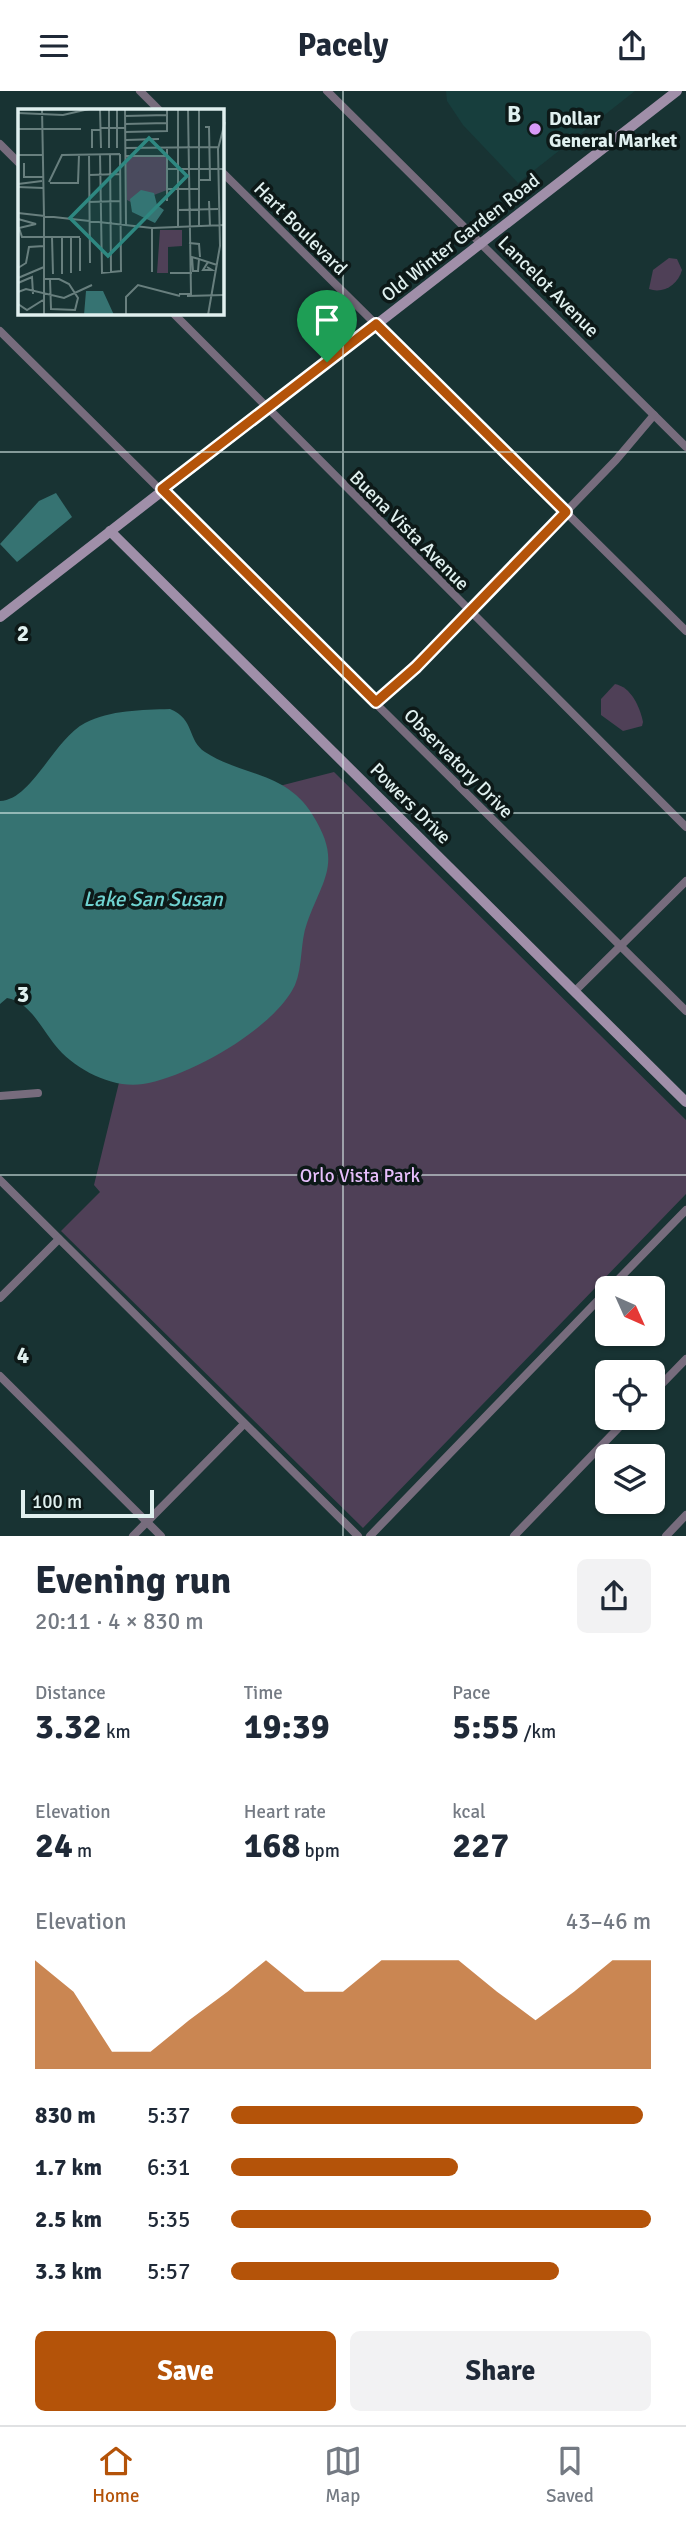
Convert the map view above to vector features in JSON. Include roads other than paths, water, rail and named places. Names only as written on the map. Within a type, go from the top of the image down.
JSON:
[{"type":"main road","name":"Old Winter Garden Road","points":[[0,617],[677,91]]},
{"type":"main road","name":"Powers Drive","points":[[110,531],[686,1102]]},
{"type":"street","points":[[140,91],[158,109]]},
{"type":"street","name":"Lancelot Avenue","points":[[327,91],[686,447]]},
{"type":"street","points":[[0,144],[18,162]]},
{"type":"street","name":"Hart Boulevard","points":[[224,174],[686,631]]},
{"type":"street","name":"Buena Vista Avenue","points":[[175,315],[686,827]]},
{"type":"street","name":"Observatory Drive","points":[[0,331],[686,1011]]},
{"type":"street","points":[[376,702],[470,611],[566,512],[654,415]]},
{"type":"street","points":[[575,991],[686,881]]},
{"type":"street","points":[[0,1096],[37,1093]]},
{"type":"street","points":[[0,1180],[358,1536]]},
{"type":"street","points":[[622,1276],[686,1210]]},
{"type":"street","points":[[0,1298],[59,1239]]},
{"type":"street","points":[[370,1536],[595,1303]]},
{"type":"street","points":[[665,1381],[686,1359]]},
{"type":"street","points":[[0,1376],[161,1536]]},
{"type":"street","points":[[133,1536],[244,1424]]},
{"type":"street","points":[[514,1536],[616,1430]]},
{"type":"street","points":[[666,1536],[686,1515]]},
{"type":"water","points":[[56,493],[72,517],[17,562],[0,544],[39,501]]},
{"type":"water","name":"Lake San Susan","points":[[170,709],[183,718],[195,742],[205,752],[276,782],[301,800],[312,814],[327,845],[327,870],[305,930],[295,985],[285,1001],[250,1033],[206,1061],[162,1079],[131,1085],[107,1080],[83,1069],[63,1054],[22,1004],[7,998],[0,1004],[0,801],[12,798],[22,791],[73,731],[85,723],[115,713]]},
{"type":"place","name":"Dollar General Market","points":[[535,129]]},
{"type":"park label","name":"Orlo Vista Park","points":[[360,1175]]}]
